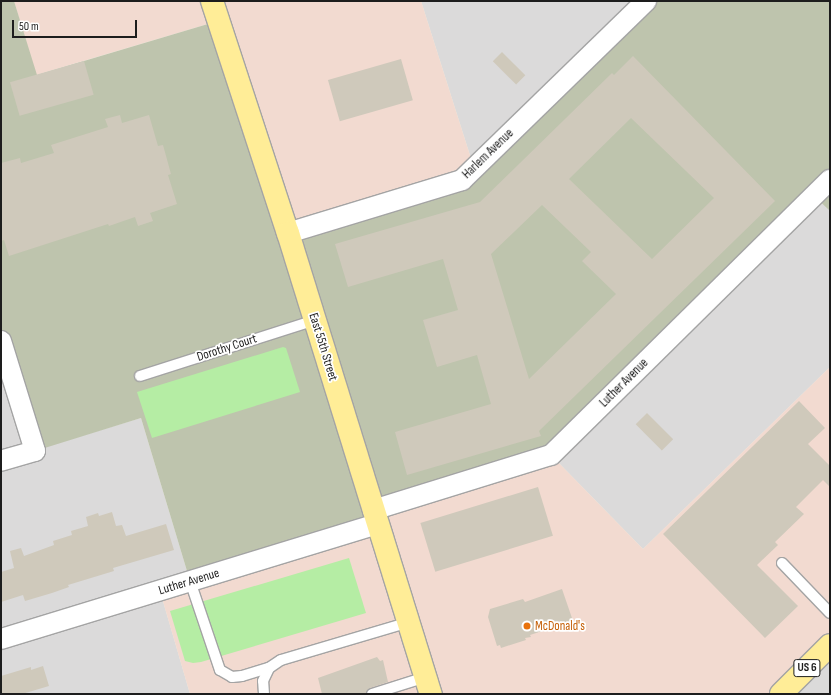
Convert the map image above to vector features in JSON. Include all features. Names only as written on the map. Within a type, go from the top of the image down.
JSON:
[{"type":"main road","name":"East 55th Street","points":[[212,1],[288,233],[429,686]]},
{"type":"main road","name":"US 6","points":[[780,694],[830,645]]},
{"type":"street","name":"Harlem Avenue","points":[[288,233],[462,180],[646,1]]},
{"type":"street","name":"Luther Avenue","points":[[1,639],[190,581],[551,455],[830,180]]},
{"type":"street","points":[[1,341],[35,451],[1,461]]},
{"type":"lane","name":"Dorothy Court","points":[[140,376],[315,320]]},
{"type":"lane","points":[[782,563],[830,613]]},
{"type":"lane","points":[[190,581],[220,670],[232,677],[242,676],[269,668],[281,660],[409,622]]},
{"type":"lane","points":[[264,694],[263,681],[269,668]]},
{"type":"lane","points":[[372,694],[429,686]]},
{"type":"shaded area","points":[[1,1],[14,1],[37,75],[218,21],[288,233],[462,180],[646,1],[830,1],[830,211],[814,196],[551,455],[374,510],[378,524],[190,581],[141,418],[35,451],[1,341]]},
{"type":"shaded area","points":[[14,1],[421,1],[474,168],[288,233],[218,21],[36,75]]},
{"type":"shaded area","points":[[421,1],[646,1],[474,168]]},
{"type":"shaded area","points":[[814,196],[830,211],[830,367],[643,549],[551,455]]},
{"type":"shaded area","points":[[1,341],[35,450],[141,418],[190,581],[160,591],[190,694],[1,694]]},
{"type":"shaded area","points":[[830,367],[830,645],[781,694],[190,694],[160,591],[373,510],[551,455],[643,549]]},
{"type":"shaded area","points":[[830,645],[830,694],[781,694]]},
{"type":"green space","points":[[283,347],[286,348],[300,392],[152,438],[137,392]]},
{"type":"green space","points":[[349,558],[366,613],[201,662],[193,663],[185,661],[170,611]]},
{"type":"building","points":[[502,52],[525,75],[516,85],[493,61]]},
{"type":"building","points":[[633,56],[775,201],[539,431],[541,436],[407,475],[395,432],[491,404],[477,355],[437,367],[423,320],[458,310],[443,259],[348,287],[335,244],[480,202],[612,73],[614,75]],"holes":[[[631,118],[714,198],[652,259],[569,179]],[[542,205],[591,252],[582,261],[616,294],[529,379],[491,254]]]},
{"type":"building","points":[[401,59],[413,100],[340,121],[328,80]]},
{"type":"building","points":[[84,61],[94,95],[20,116],[10,82]]},
{"type":"building","points":[[120,115],[122,123],[149,115],[158,146],[163,145],[171,174],[168,175],[177,204],[150,213],[153,221],[138,226],[135,217],[109,226],[108,224],[9,256],[4,240],[1,241],[1,163],[20,158],[21,163],[54,153],[51,145],[108,127],[105,119]]},
{"type":"building","points":[[799,401],[825,428],[808,444],[830,466],[830,487],[823,480],[796,507],[804,514],[775,542],[778,545],[757,565],[798,606],[765,638],[663,534]]},
{"type":"building","points":[[647,413],[673,439],[662,450],[636,424]]},
{"type":"building","points":[[538,487],[553,536],[435,572],[420,523]]},
{"type":"building","points":[[112,512],[116,526],[122,525],[126,536],[166,524],[174,550],[113,568],[114,571],[68,585],[69,587],[52,593],[25,601],[23,595],[1,602],[1,572],[14,568],[10,551],[21,548],[24,556],[54,545],[53,541],[72,535],[71,531],[88,526],[86,517],[98,513],[99,516]]},
{"type":"building","points":[[562,589],[573,621],[530,635],[531,637],[525,638],[526,640],[501,648],[500,645],[497,646],[488,617],[490,609],[523,599],[525,602]]},
{"type":"building","points":[[377,657],[380,661],[383,660],[388,682],[370,688],[365,694],[322,694],[318,678]]},
{"type":"building","points":[[43,666],[49,686],[22,694],[1,694],[1,676],[31,667],[31,670]]},
{"type":"place","name":"McDonald's","points":[[527,626]]}]
